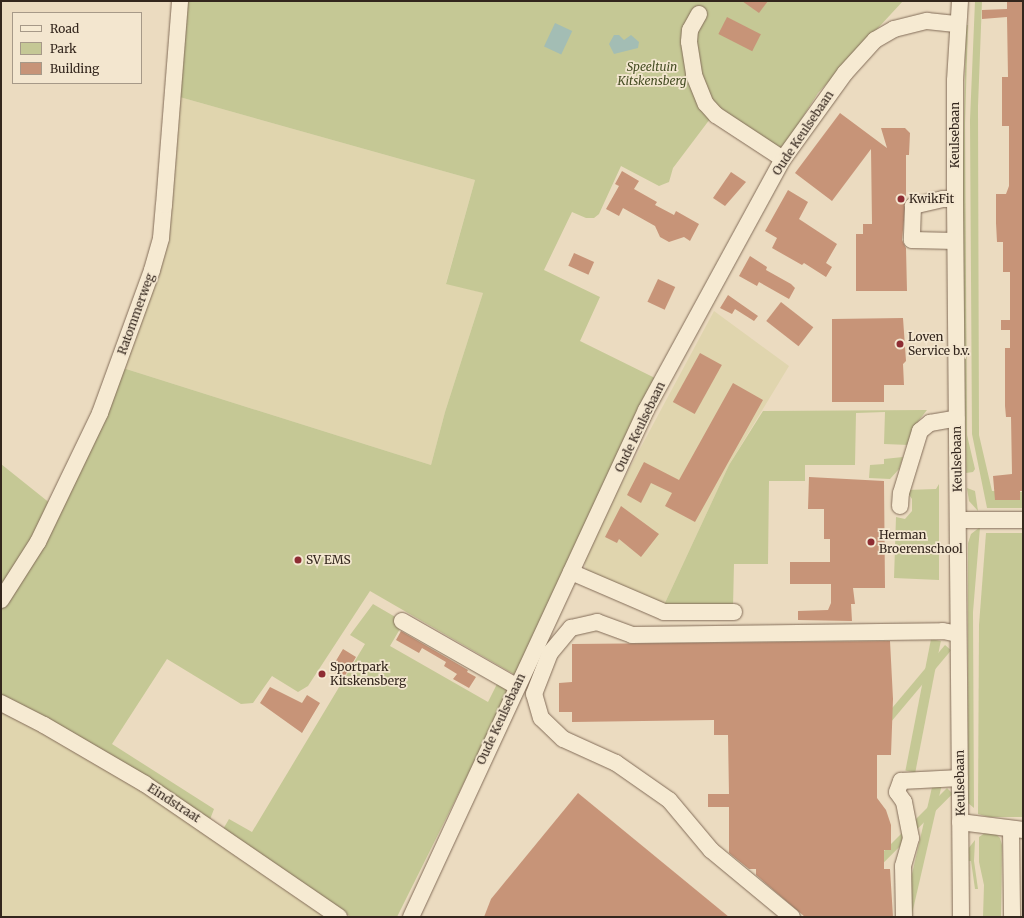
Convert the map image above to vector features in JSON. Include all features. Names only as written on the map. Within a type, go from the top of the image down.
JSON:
[{"type":"street","name":"Ratommerweg","points":[[1,600],[38,542],[100,413],[152,270],[161,238],[180,1]]},
{"type":"street","name":"Keulsebaan","points":[[960,1],[958,24],[955,241],[961,917]]},
{"type":"street","points":[[699,14],[690,30],[690,52],[697,85],[706,104],[716,115],[783,159]]},
{"type":"street","name":"Oude Keulsebaan","points":[[411,917],[516,686],[646,410],[783,159],[845,73],[875,40],[894,29],[928,21],[958,24]]},
{"type":"street","points":[[955,199],[943,199],[913,206],[912,240],[955,241]]},
{"type":"street","points":[[900,506],[901,493],[920,431],[930,423],[957,418]]},
{"type":"street","points":[[958,520],[1023,520]]},
{"type":"street","points":[[570,572],[664,612],[734,612]]},
{"type":"street","points":[[402,621],[516,686]]},
{"type":"street","points":[[792,917],[711,850],[669,800],[616,763],[563,739],[541,718],[534,694],[550,653],[571,628],[597,622],[632,635],[943,631],[958,634]]},
{"type":"street","name":"Eindstraat","points":[[1,704],[44,725],[145,784],[339,917]]},
{"type":"street","points":[[904,917],[903,866],[911,838],[904,802],[897,792],[901,781],[960,778]]},
{"type":"street","points":[[960,822],[1017,830],[1012,917]]},
{"type":"shaded area","points":[[176,96],[475,180],[446,283],[483,293],[445,412],[431,465],[123,368],[141,321]]},
{"type":"shaded area","points":[[714,311],[789,366],[729,465],[664,605],[586,570],[583,555]]},
{"type":"shaded area","points":[[1,710],[104,765],[329,917],[1,917]]},
{"type":"green space","name":"Speeltuin Kitskensberg","points":[[185,1],[903,1],[818,93],[776,159],[713,115],[673,168],[669,182],[659,186],[621,166],[599,214],[594,218],[586,218],[572,212],[544,270],[600,297],[580,341],[659,380],[517,676],[370,591],[308,686],[298,692],[272,676],[253,703],[241,704],[167,659],[112,744],[214,809],[209,822],[1,700],[1,610],[20,584],[123,368],[431,465],[445,412],[483,293],[446,284],[475,180],[176,96]]},
{"type":"green space","points":[[975,1],[982,1],[978,106],[979,435],[992,491],[1023,492],[1023,508],[987,508],[972,434],[970,120]]},
{"type":"green space","points":[[966,25],[968,25],[965,123],[967,435],[975,469],[973,472],[966,473],[962,203]]},
{"type":"green space","points":[[927,410],[916,424],[909,445],[884,444],[885,412],[856,413],[855,465],[805,465],[805,481],[769,481],[768,564],[734,564],[733,607],[664,605],[729,465],[763,411]]},
{"type":"green space","points":[[903,457],[899,469],[890,479],[869,478],[870,465],[884,464],[884,459]]},
{"type":"green space","points":[[1,464],[51,504],[1,591]]},
{"type":"green space","points":[[939,484],[939,580],[894,578],[896,517],[905,519],[912,511],[912,499],[906,490],[936,489]]},
{"type":"green space","points":[[967,488],[975,491],[978,511],[969,501]]},
{"type":"green space","points":[[980,527],[973,612],[974,808],[968,803],[968,543],[971,534]]},
{"type":"green space","points":[[986,533],[1023,533],[1023,817],[989,817],[978,814],[979,625]]},
{"type":"green space","points":[[373,604],[404,622],[390,646],[488,702],[500,678],[513,684],[397,917],[351,917],[222,831],[229,819],[252,832],[365,644],[350,635]]},
{"type":"green space","points":[[931,639],[941,641],[915,772],[905,771]]},
{"type":"green space","points":[[945,645],[951,650],[870,747],[864,742]]},
{"type":"green space","points":[[933,783],[942,785],[912,916],[903,914]]},
{"type":"green space","points":[[947,788],[953,794],[861,885],[856,879]]},
{"type":"green space","points":[[988,831],[994,832],[1000,838],[1002,845],[1001,917],[983,917],[984,885],[979,862],[979,837]]},
{"type":"green space","points":[[975,840],[974,861],[978,889],[975,889],[971,861],[968,861],[968,849]]},
{"type":"water","points":[[555,23],[572,31],[561,55],[544,47]]},
{"type":"water","points":[[614,35],[619,35],[624,40],[631,35],[639,42],[638,48],[614,54],[609,44]]},
{"type":"building","points":[[742,1],[768,1],[759,13]]},
{"type":"building","points":[[1007,1],[1023,1],[1023,491],[1020,491],[1020,500],[995,500],[993,476],[1012,474],[1011,417],[1006,417],[1005,406],[1005,348],[1010,348],[1010,330],[1001,330],[1001,320],[1010,320],[1010,272],[1003,272],[1003,242],[997,242],[996,223],[996,194],[1006,194],[1009,186],[1009,126],[1002,126],[1002,77],[1008,77],[1007,17],[982,19],[982,10],[1007,9]]},
{"type":"building","points":[[727,17],[761,34],[752,51],[718,34]]},
{"type":"building","points":[[840,113],[887,148],[881,128],[905,128],[910,133],[909,155],[906,155],[906,200],[902,240],[906,248],[907,291],[856,291],[856,234],[863,234],[863,224],[872,224],[871,149],[832,201],[795,173]]},
{"type":"building","points":[[622,171],[639,181],[634,189],[657,202],[655,205],[674,215],[676,211],[699,224],[690,241],[684,237],[669,242],[660,237],[655,226],[623,208],[619,216],[606,209],[619,186],[615,184]]},
{"type":"building","points":[[731,172],[746,182],[725,206],[713,198]]},
{"type":"building","points":[[788,190],[808,202],[799,219],[837,244],[826,263],[832,267],[826,277],[804,263],[802,265],[772,248],[777,238],[765,231]]},
{"type":"building","points":[[574,253],[594,262],[588,275],[568,266]]},
{"type":"building","points":[[750,256],[767,267],[766,270],[791,284],[795,288],[789,299],[759,282],[757,286],[739,276]]},
{"type":"building","points":[[658,279],[675,287],[665,310],[647,302]]},
{"type":"building","points":[[728,295],[758,316],[754,321],[735,309],[732,314],[720,308]]},
{"type":"building","points":[[781,302],[813,327],[799,346],[766,321]]},
{"type":"building","points":[[903,318],[906,361],[903,364],[904,385],[884,385],[884,402],[832,402],[832,319]]},
{"type":"building","points":[[700,353],[722,365],[695,414],[673,402]]},
{"type":"building","points":[[733,383],[763,400],[695,522],[665,506],[672,493],[651,483],[641,503],[627,495],[644,462],[679,480]]},
{"type":"building","points":[[809,477],[884,481],[885,588],[853,588],[855,604],[851,604],[852,621],[798,620],[798,611],[828,610],[831,603],[831,584],[790,584],[790,562],[830,562],[830,539],[824,539],[824,509],[808,509]]},
{"type":"building","points":[[621,506],[659,534],[641,557],[619,539],[617,543],[605,537]]},
{"type":"building","points":[[401,631],[468,670],[467,672],[476,677],[469,688],[453,679],[457,674],[444,666],[446,662],[422,648],[419,653],[396,640]]},
{"type":"building","points":[[890,641],[893,699],[891,755],[877,755],[877,798],[886,810],[891,825],[891,850],[884,850],[884,869],[890,869],[893,917],[805,917],[756,875],[756,869],[749,869],[729,853],[729,807],[708,807],[708,794],[729,794],[728,735],[714,735],[714,720],[572,722],[572,712],[559,712],[559,683],[572,682],[572,644]]},
{"type":"building","points":[[343,649],[356,657],[343,679],[334,672],[338,666],[334,664]]},
{"type":"building","points":[[270,687],[302,703],[307,695],[320,703],[302,733],[260,703]]},
{"type":"building","points":[[578,793],[729,917],[484,917],[491,899]]},
{"type":"place","name":"KwikFit","points":[[901,199]]},
{"type":"place","name":"Loven Service b.v.","points":[[900,344]]},
{"type":"place","name":"Herman Broerenschool","points":[[871,542]]},
{"type":"place","name":"SV EMS","points":[[298,560]]},
{"type":"place","name":"Sportpark Kitskensberg","points":[[322,674]]}]
